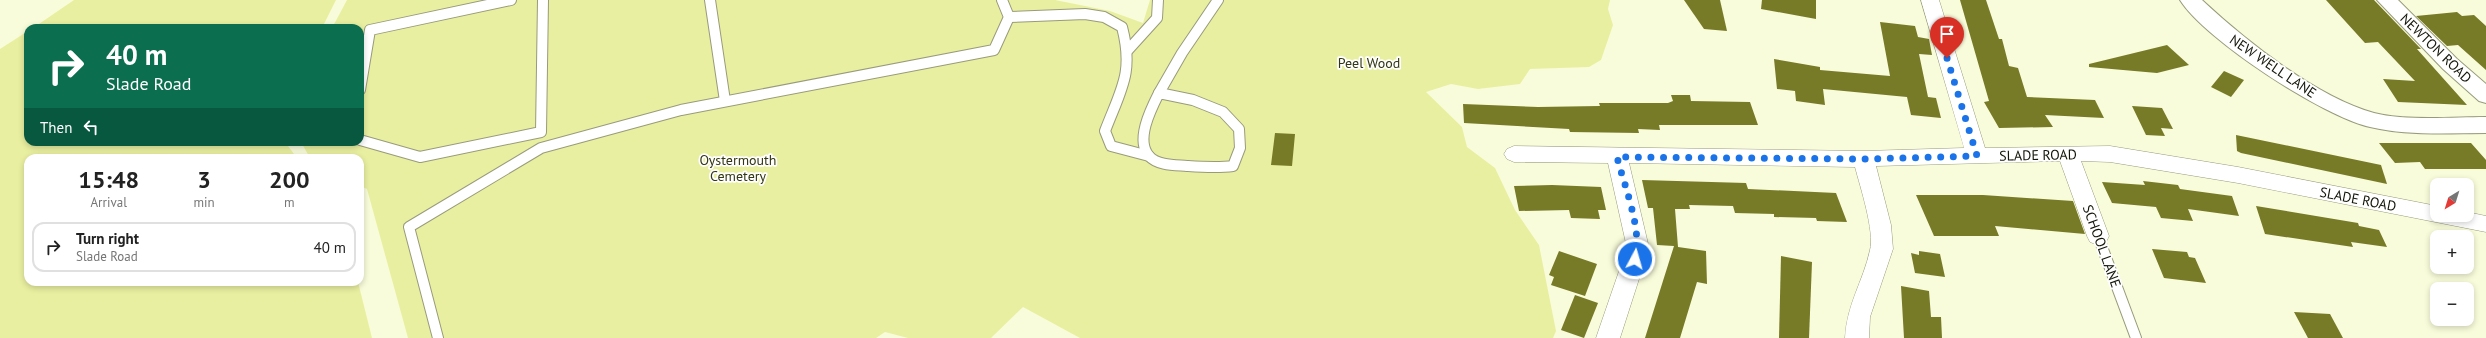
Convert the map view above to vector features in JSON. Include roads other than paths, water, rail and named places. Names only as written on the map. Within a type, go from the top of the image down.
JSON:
[{"type":"street","points":[[1930,0],[1977,156]]},
{"type":"street","name":"NEW WELL LANE","points":[[2190,0],[2230,38],[2315,96],[2371,120],[2420,124],[2486,125]]},
{"type":"street","name":"NEWTON ROAD","points":[[2387,0],[2450,64],[2486,96]]},
{"type":"street","name":"SLADE ROAD","points":[[1514,154],[1617,157],[1864,159],[2068,153],[2110,154],[2151,160],[2430,213]]},
{"type":"street","name":"SCHOOL LANE","points":[[2068,153],[2098,236]]},
{"type":"street","points":[[1608,338],[1638,248],[1636,233],[1617,157]]},
{"type":"street","points":[[1857,338],[1858,317],[1882,249],[1880,225],[1864,159]]},
{"type":"street","points":[[2474,222],[2486,224]]},
{"type":"lane","points":[[364,66],[370,30],[511,0]]},
{"type":"lane","points":[[541,148],[542,0]]},
{"type":"lane","points":[[710,0],[725,101]]},
{"type":"lane","points":[[438,338],[409,227],[541,148],[667,113],[994,50],[1009,17],[1002,0]]},
{"type":"lane","points":[[1128,50],[1157,18],[1158,0]]},
{"type":"lane","points":[[1149,156],[1144,145],[1144,129],[1159,93],[1189,40],[1218,0]]},
{"type":"lane","points":[[1009,17],[1085,14],[1104,17],[1122,27],[1128,50],[1127,74],[1105,131],[1111,146],[1149,156],[1162,164],[1216,169],[1233,166],[1238,158],[1241,147],[1240,129],[1223,112],[1193,100],[1159,93]]},
{"type":"lane","points":[[364,141],[420,157],[541,132]]},
{"type":"lane","name":"SCHOOL LANE","points":[[2098,236],[2136,338]]},
{"type":"park label","name":"Peel Wood","points":[[1369,63]]},
{"type":"park label","name":"Oystermouth Cemetery","points":[[738,168]]}]
